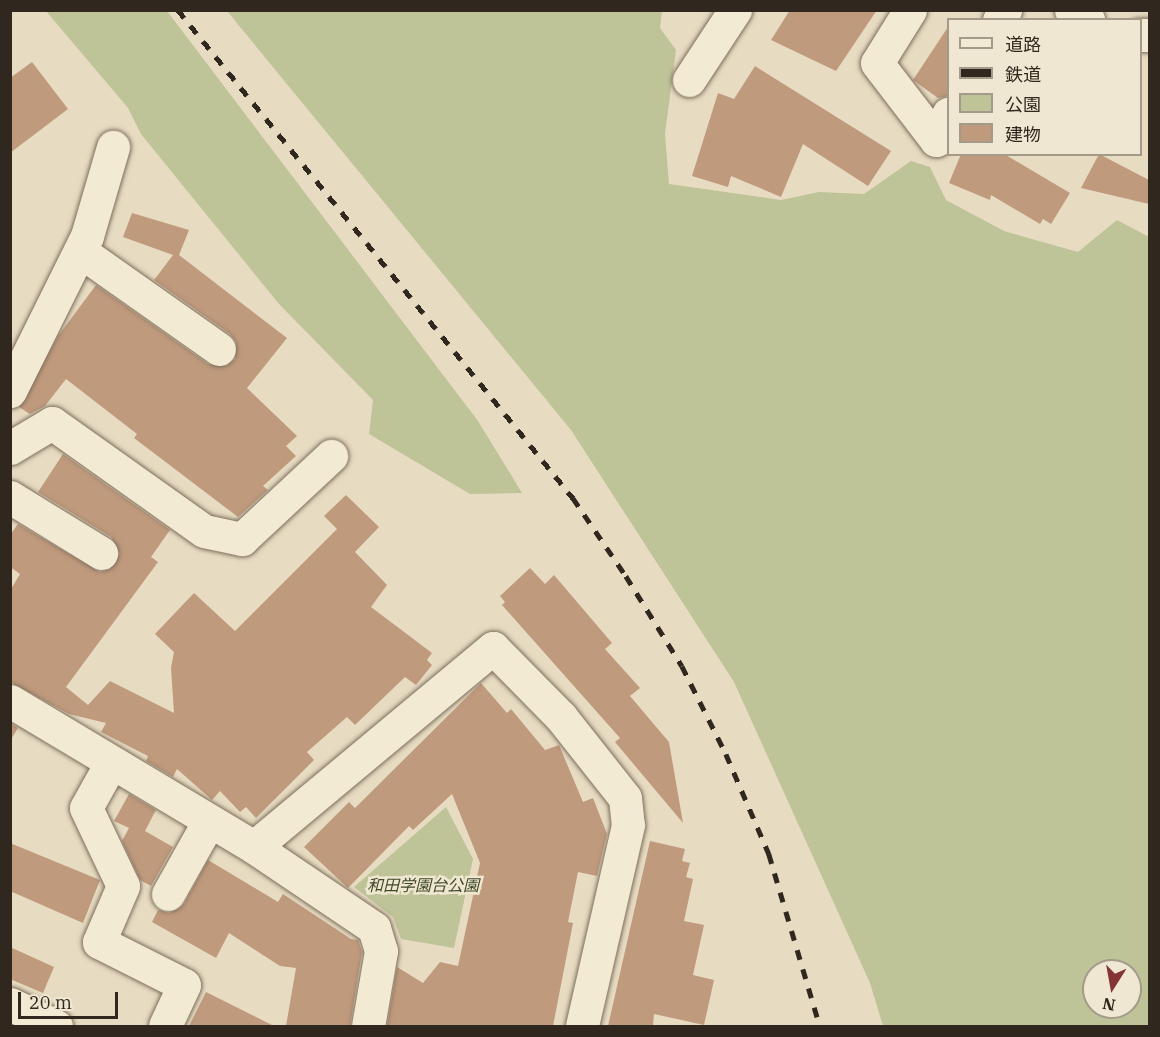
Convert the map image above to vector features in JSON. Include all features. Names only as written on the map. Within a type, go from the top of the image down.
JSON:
[{"type":"street","points":[[689,80],[735,10]]},
{"type":"street","points":[[910,10],[877,63],[936,140],[947,116]]},
{"type":"street","points":[[1071,10],[1085,18]]},
{"type":"street","points":[[10,391],[80,251],[113,147]]},
{"type":"street","points":[[80,251],[219,349]]},
{"type":"street","points":[[10,448],[52,423],[204,531],[242,539],[331,456]]},
{"type":"street","points":[[10,496],[101,553]]},
{"type":"street","points":[[254,847],[493,648],[597,759],[627,805],[628,825],[582,1026]]},
{"type":"street","points":[[10,701],[254,847],[374,928],[381,951],[368,1026]]},
{"type":"street","points":[[111,763],[86,808],[123,886],[99,942],[184,984],[165,1026]]},
{"type":"street","points":[[168,894],[209,821]]},
{"type":"street","points":[[10,1004],[56,1026]]},
{"type":"green space","points":[[46,11],[167,11],[478,421],[522,493],[470,494],[369,434],[373,400],[279,304],[141,134],[128,108]]},
{"type":"green space","points":[[227,11],[662,11],[660,28],[676,50],[665,134],[669,184],[781,200],[819,192],[864,194],[911,161],[930,167],[946,200],[1004,231],[1078,252],[1117,220],[1149,237],[1149,1026],[883,1026],[870,983],[734,682],[571,430]]},
{"type":"green space","name":"和田学園台公園","points":[[446,807],[473,859],[454,948],[401,939],[393,917],[354,887]]},
{"type":"building","points":[[790,10],[877,10],[836,71],[771,40]]},
{"type":"building","points":[[947,29],[947,96],[938,98],[913,80]]},
{"type":"building","points":[[32,62],[68,109],[10,153],[10,78]]},
{"type":"building","points":[[755,66],[891,151],[868,186],[803,144],[781,197],[731,176],[728,187],[692,176],[718,93],[734,99]]},
{"type":"building","points":[[960,156],[1007,156],[1070,193],[1051,224],[1043,219],[1040,224],[991,195],[990,200],[949,183]]},
{"type":"building","points":[[1098,156],[1103,156],[1149,180],[1149,204],[1081,188]]},
{"type":"building","points":[[132,213],[189,230],[179,255],[287,338],[247,388],[297,436],[286,446],[296,456],[263,486],[268,490],[238,517],[134,438],[137,434],[66,379],[45,406],[30,414],[19,407],[58,336],[96,285],[208,364],[226,366],[235,359],[236,342],[230,334],[154,280],[173,255],[123,237]]},
{"type":"building","points":[[63,454],[170,530],[151,557],[158,562],[66,687],[88,705],[110,681],[174,713],[171,668],[174,652],[155,634],[194,593],[235,631],[337,529],[324,516],[346,495],[379,527],[355,552],[387,585],[371,607],[432,653],[427,660],[432,665],[416,685],[405,677],[355,725],[347,717],[307,752],[314,760],[256,818],[246,807],[240,812],[220,791],[212,800],[177,769],[173,777],[146,761],[148,756],[101,732],[106,723],[69,714],[10,682],[11,589],[20,574],[10,567],[10,535],[18,524],[100,572],[110,569],[120,554],[111,537],[38,492]]},
{"type":"building","points":[[530,568],[545,584],[554,575],[612,643],[605,649],[640,688],[630,696],[669,742],[683,823],[615,742],[620,738],[502,605],[505,602],[500,596]]},
{"type":"building","points":[[481,683],[507,713],[511,709],[545,750],[559,745],[583,802],[593,798],[607,834],[597,876],[578,872],[568,922],[573,923],[553,1026],[387,1026],[397,967],[423,983],[440,962],[458,966],[480,863],[452,794],[413,830],[409,826],[348,888],[304,847],[349,802],[355,808]]},
{"type":"building","points":[[10,723],[18,728],[10,741]]},
{"type":"building","points":[[129,794],[156,810],[145,831],[173,847],[151,886],[140,880],[122,841],[129,828],[114,821]]},
{"type":"building","points":[[650,841],[685,849],[682,861],[690,863],[686,877],[693,879],[684,921],[704,925],[693,975],[714,980],[704,1025],[654,1014],[653,1026],[608,1026]]},
{"type":"building","points":[[10,843],[100,880],[83,923],[10,891]]},
{"type":"building","points":[[208,860],[278,902],[283,894],[351,939],[358,940],[362,952],[350,1026],[286,1026],[296,968],[280,966],[229,933],[216,958],[152,922],[158,910],[169,913],[184,904]]},
{"type":"building","points":[[10,947],[54,967],[43,993],[10,979]]},
{"type":"building","points":[[206,992],[274,1026],[189,1026]]},
{"type":"railway","points":[[178,10],[573,498],[626,576],[682,666],[726,754],[769,854],[820,1026]]}]
